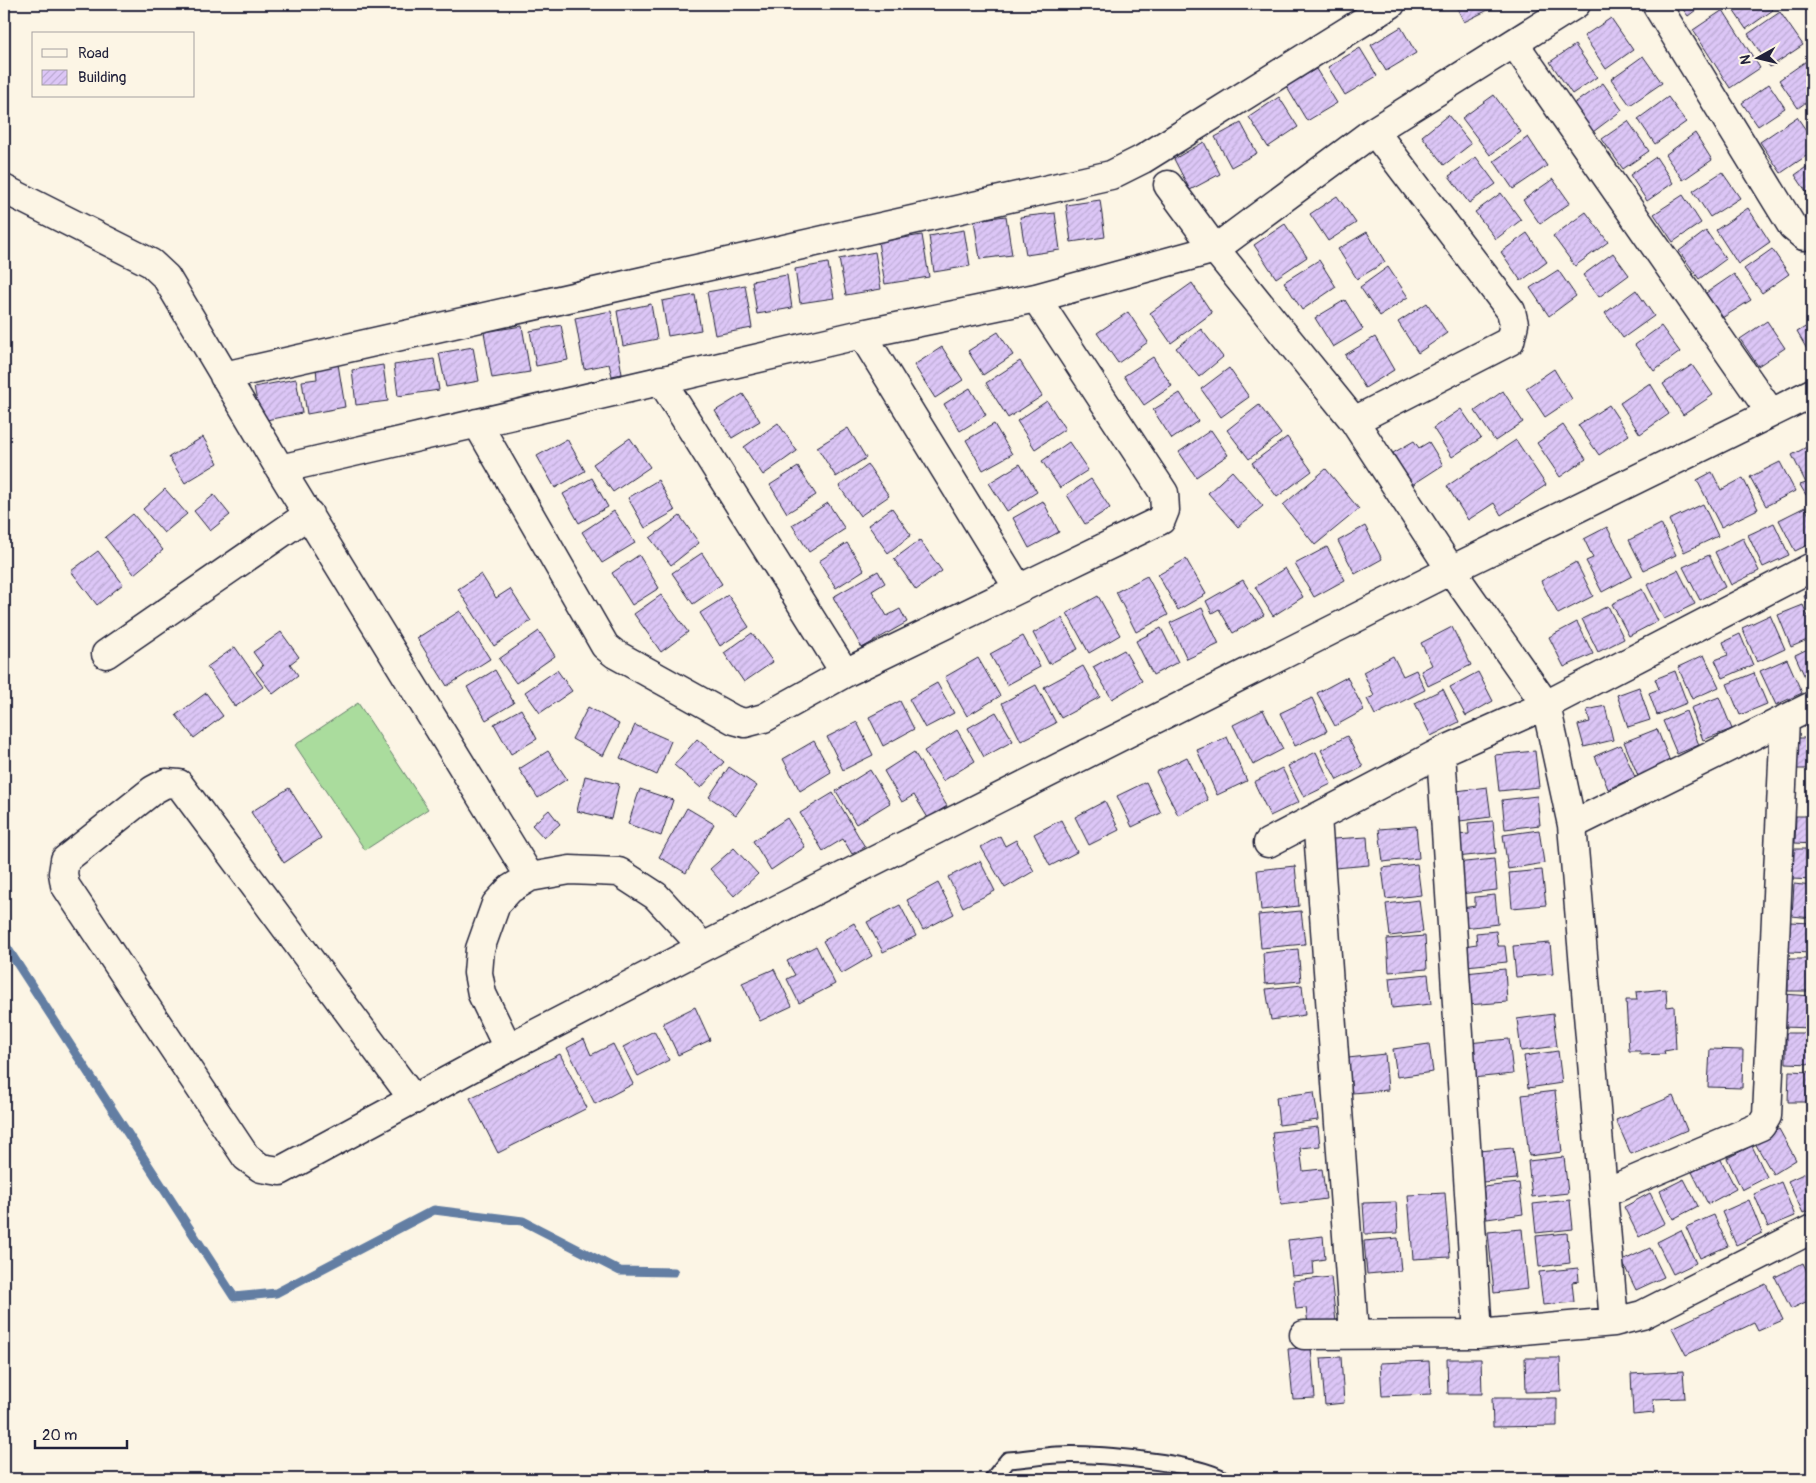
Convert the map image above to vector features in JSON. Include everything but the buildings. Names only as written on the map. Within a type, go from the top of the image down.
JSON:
[{"type":"street","points":[[224,376],[1111,176],[1143,159],[1391,4]]},
{"type":"street","points":[[280,469],[862,334],[1036,298],[1215,249],[1374,132],[1576,4]]},
{"type":"street","points":[[1656,4],[1792,226],[1804,236],[1812,234]]},
{"type":"street","points":[[1514,43],[1771,413]]},
{"type":"street","points":[[1354,421],[1510,341],[1514,324],[1512,311],[1374,132]]},
{"type":"street","points":[[1168,186],[1215,249],[1354,421],[1451,570],[1546,705],[1572,825],[1614,1322]]},
{"type":"street","points":[[4,189],[151,263],[166,277],[280,469],[530,877]]},
{"type":"street","points":[[477,422],[598,636],[615,654],[734,720],[745,723],[764,718],[845,673],[1161,520],[1166,501],[1164,493],[1036,298]]},
{"type":"street","points":[[862,334],[1018,588]]},
{"type":"street","points":[[661,380],[845,673]]},
{"type":"street","points":[[414,1100],[179,784],[166,783],[153,790],[65,860],[63,873],[65,885],[246,1157],[261,1168],[280,1171],[414,1100],[508,1048],[703,947],[1451,570],[1812,393]]},
{"type":"street","points":[[106,654],[309,514]]},
{"type":"street","points":[[1268,843],[1441,752],[1546,705],[1812,566]]},
{"type":"street","points":[[1572,825],[1812,706]]},
{"type":"street","points":[[1604,1193],[1761,1126],[1767,1116],[1785,719]]},
{"type":"street","points":[[1441,752],[1478,1334]]},
{"type":"street","points":[[1317,817],[1354,1333]]},
{"type":"street","points":[[508,1048],[482,994],[478,973],[480,949],[496,904],[510,889],[530,877],[570,870],[619,872],[656,896],[703,947]]},
{"type":"street","points":[[1304,1335],[1354,1333],[1478,1334],[1614,1322],[1642,1315],[1812,1229]]},
{"type":"lane","points":[[993,1479],[1008,1460],[1059,1455],[1111,1457],[1173,1464],[1215,1474],[1223,1479]]},
{"type":"green space","points":[[358,703],[428,809],[365,850],[295,745]]},
{"type":"waterway","points":[[4,943],[234,1297],[276,1293],[434,1210],[523,1221],[620,1271],[674,1272]]}]
